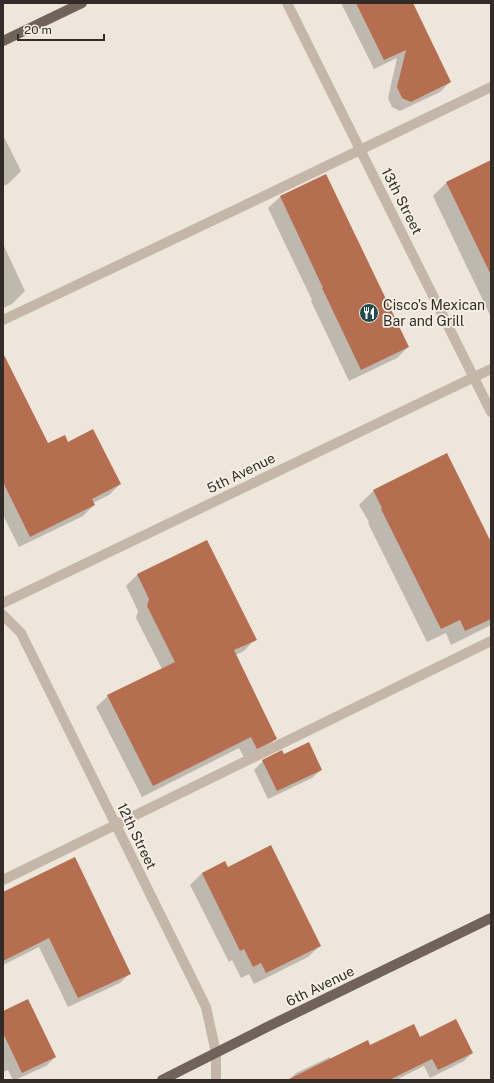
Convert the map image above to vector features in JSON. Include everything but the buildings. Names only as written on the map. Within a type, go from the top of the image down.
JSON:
[{"type":"main road","points":[[3,40],[82,3]]},
{"type":"main road","name":"6th Avenue","points":[[162,1080],[491,918]]},
{"type":"street","name":"13th Street","points":[[287,3],[491,412]]},
{"type":"street","points":[[3,320],[491,87]]},
{"type":"street","name":"5th Avenue","points":[[3,603],[491,369]]},
{"type":"street","name":"12th Street","points":[[3,616],[21,633],[206,1006],[216,1053],[216,1080]]},
{"type":"street","points":[[3,880],[491,641]]},
{"type":"place","name":"Cisco's Mexican Bar and Grill","points":[[369,313]]}]
